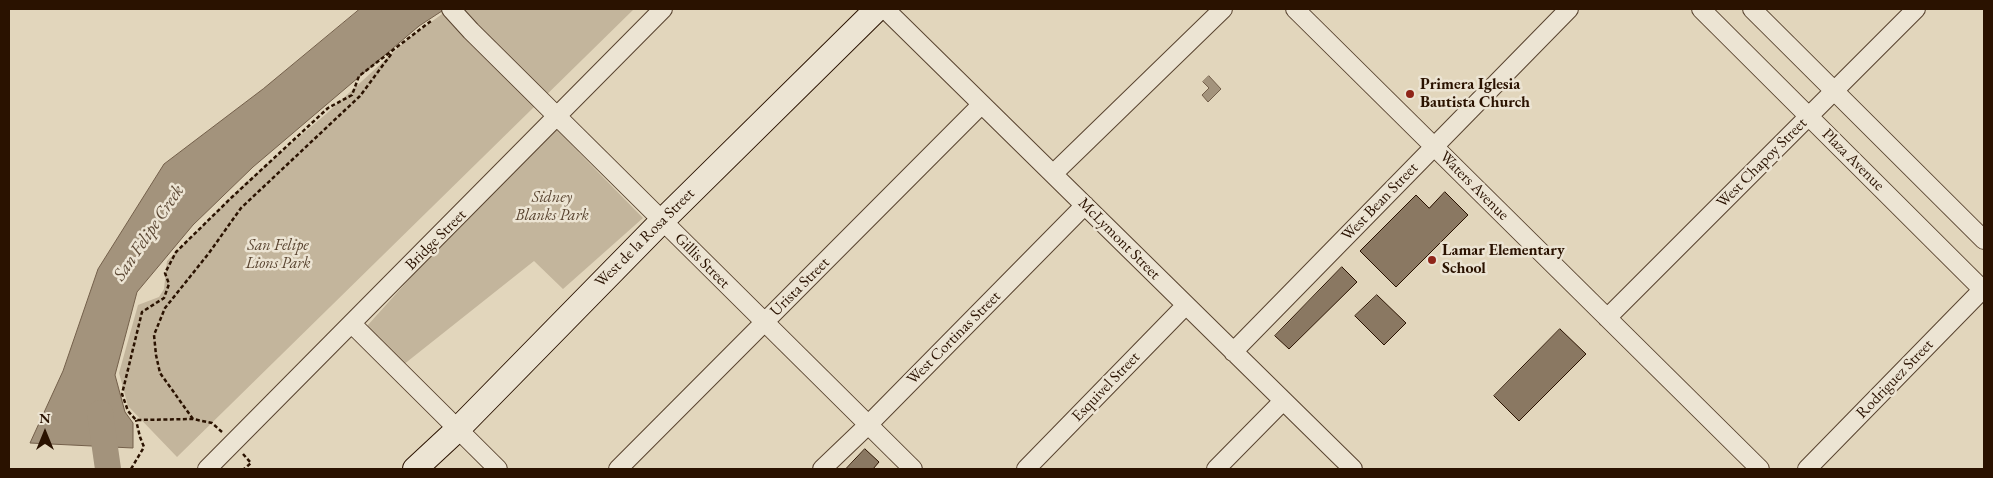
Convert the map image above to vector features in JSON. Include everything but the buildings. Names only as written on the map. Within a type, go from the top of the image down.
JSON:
[{"type":"street","name":"Gillis Street","points":[[451,9],[913,469]]},
{"type":"street","name":"Bridge Street","points":[[210,468],[663,9]]},
{"type":"street","name":"West de la Rosa Street","points":[[415,469],[458,429],[662,221],[876,9]]},
{"type":"street","name":"McLymont Street","points":[[885,9],[1353,469]]},
{"type":"street","points":[[1053,174],[1224,9]]},
{"type":"street","name":"Waters Avenue","points":[[1295,9],[1760,469]]},
{"type":"street","name":"West Bean Street","points":[[1233,352],[1569,9]]},
{"type":"street","name":"Plaza Avenue","points":[[1701,9],[1984,290]]},
{"type":"street","points":[[1752,9],[1984,240]]},
{"type":"street","name":"West Chapoy Street","points":[[1607,318],[1916,9]]},
{"type":"street","name":"Urista Street","points":[[618,469],[982,104]]},
{"type":"street","name":"West Cortinas Street","points":[[822,469],[1085,206]]},
{"type":"street","name":"Rodriguez Street","points":[[1807,469],[1984,290]]},
{"type":"street","name":"Esquivel Street","points":[[1026,469],[1186,305]]},
{"type":"street","points":[[352,324],[498,469]]},
{"type":"street","points":[[1216,469],[1283,401]]},
{"type":"path","points":[[131,469],[144,447],[136,420],[128,411],[122,394],[142,312],[164,298],[169,284],[165,273],[176,252],[328,108],[352,95],[359,76],[432,20]]},
{"type":"path","points":[[136,420],[193,419],[160,374],[154,335],[165,308],[209,253],[241,208],[360,96],[394,50]]},
{"type":"green space","name":"San Felipe Lions Park","points":[[449,9],[634,9],[177,457],[128,406],[119,373],[138,305],[159,297],[164,289],[167,261],[245,183],[326,114],[409,38]]},
{"type":"green space","name":"Sidney Blanks Park","points":[[550,123],[643,218],[563,289],[534,261],[403,365],[367,326]]},
{"type":"water","points":[[360,9],[445,9],[419,26],[253,167],[193,225],[137,292],[115,375],[125,412],[133,423],[133,448],[30,443],[63,371],[98,269],[164,164],[263,89]]},
{"type":"water","points":[[1209,76],[1221,89],[1208,102],[1202,95],[1209,88],[1203,82]]},
{"type":"waterway","name":"San Felipe Creek","points":[[100,413],[108,469]]},
{"type":"place","name":"Primera Iglesia Bautista Church","points":[[1410,94]]},
{"type":"place","name":"Lamar Elementary School","points":[[1432,260]]}]
